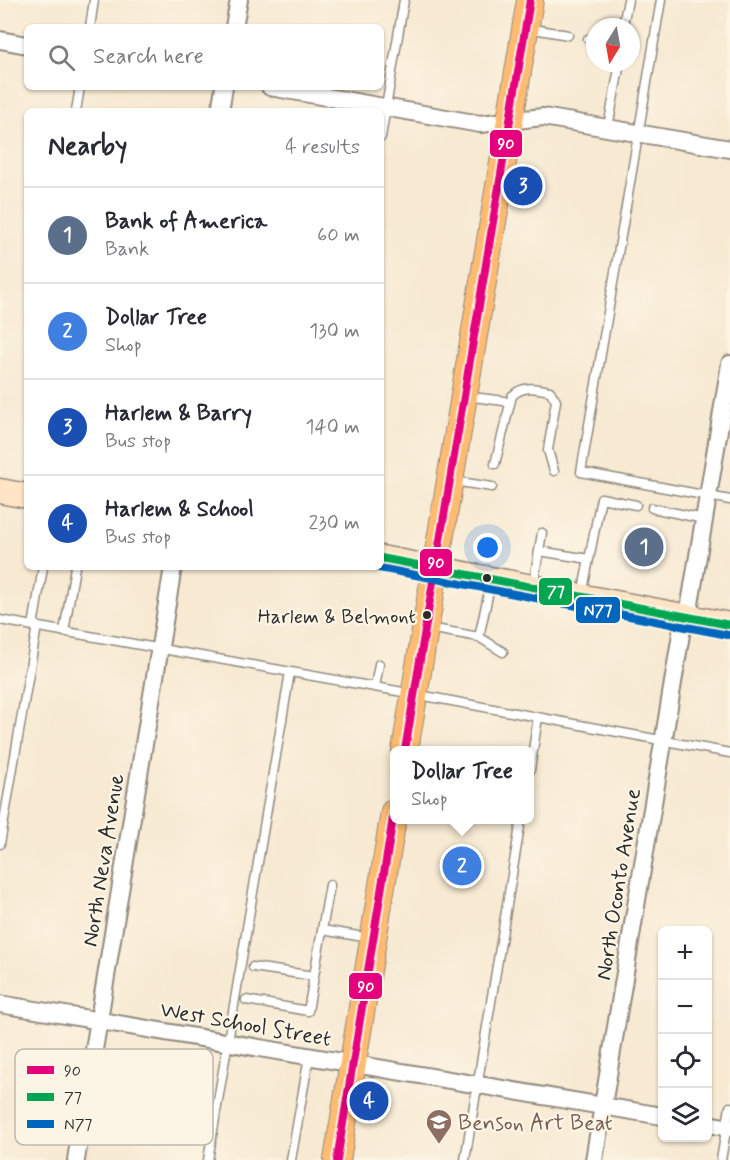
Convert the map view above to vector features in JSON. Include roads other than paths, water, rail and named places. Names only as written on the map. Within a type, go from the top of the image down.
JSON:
[{"type":"main road","points":[[406,746],[530,0]]},
{"type":"main road","points":[[0,491],[24,495]]},
{"type":"main road","points":[[384,559],[730,625]]},
{"type":"main road","points":[[337,1160],[392,824]]},
{"type":"street","points":[[235,24],[239,0]]},
{"type":"street","points":[[0,40],[24,44]]},
{"type":"street","points":[[220,108],[224,90]]},
{"type":"street","points":[[287,90],[480,124],[543,117],[730,149]]},
{"type":"street","name":"North Oconto Avenue","points":[[594,1160],[663,741],[730,364]]},
{"type":"street","name":"North Neva Avenue","points":[[94,1049],[173,570]]},
{"type":"street","name":"West School Street","points":[[0,1004],[658,1115]]},
{"type":"street","points":[[712,1125],[728,1127]]},
{"type":"street","name":"North Neva Avenue","points":[[76,1160],[78,1145]]},
{"type":"lane","points":[[90,24],[94,0]]},
{"type":"lane","points":[[384,119],[404,0]]},
{"type":"lane","points":[[624,18],[628,0]]},
{"type":"lane","points":[[661,0],[596,359],[581,472],[730,500]]},
{"type":"lane","points":[[525,28],[568,35]]},
{"type":"lane","points":[[608,127],[618,72]]},
{"type":"lane","points":[[76,108],[80,90]]},
{"type":"lane","points":[[495,464],[512,396],[516,391],[534,388],[550,391],[556,401],[548,450],[554,471]]},
{"type":"lane","points":[[464,395],[504,401]]},
{"type":"lane","points":[[450,480],[492,487]]},
{"type":"lane","points":[[582,595],[601,498],[636,505]]},
{"type":"lane","points":[[652,508],[704,519]]},
{"type":"lane","points":[[532,586],[542,533]]},
{"type":"lane","points":[[539,551],[589,559]]},
{"type":"lane","points":[[0,844],[43,570]]},
{"type":"lane","points":[[64,632],[74,570]]},
{"type":"lane","points":[[479,637],[492,578]]},
{"type":"lane","points":[[0,620],[730,753]]},
{"type":"lane","points":[[425,627],[479,637],[503,652]]},
{"type":"lane","points":[[375,687],[379,664]]},
{"type":"lane","points":[[213,1131],[290,672]]},
{"type":"lane","points":[[534,746],[538,717]]},
{"type":"lane","points":[[465,1160],[520,824]]},
{"type":"lane","points":[[246,1000],[308,1011],[330,885]]},
{"type":"lane","points":[[322,930],[373,938]]},
{"type":"lane","points":[[254,967],[314,976]]},
{"type":"lane","points":[[291,1160],[309,1057]]},
{"type":"lane","points":[[721,1160],[730,1107]]},
{"type":"lane","points":[[208,1160],[211,1145]]},
{"type":"place","name":"Harlem & Barry","points":[[523,186]]},
{"type":"place","name":"Bank of America","points":[[644,547]]},
{"type":"place","name":"Harlem & Belmont","points":[[427,615]]},
{"type":"place","name":"Dollar Tree","points":[[462,866]]},
{"type":"place","name":"Harlem & School","points":[[369,1101]]},
{"type":"place","name":"Benson Art Beat","points":[[439,1145]]}]
